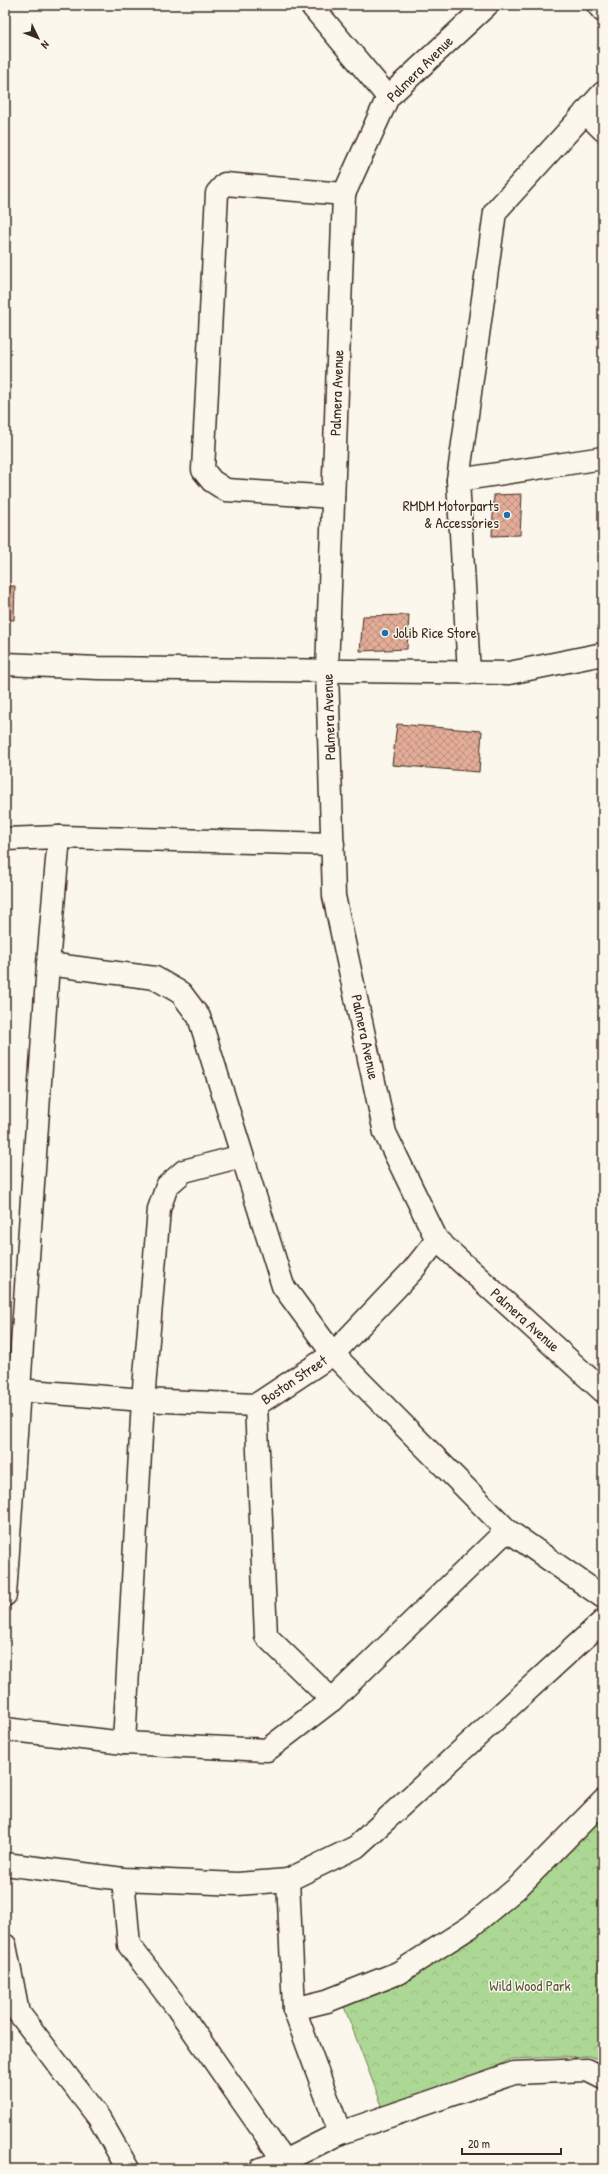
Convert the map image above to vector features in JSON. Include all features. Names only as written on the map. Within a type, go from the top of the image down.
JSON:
[{"type":"street","points":[[311,5],[388,97]]},
{"type":"street","name":"Palmera Avenue","points":[[488,5],[388,97],[344,194],[327,671],[334,896],[386,1133],[438,1240],[603,1391]]},
{"type":"street","points":[[598,5],[603,11]]},
{"type":"street","points":[[469,673],[458,480],[495,212],[603,93]]},
{"type":"street","points":[[586,112],[603,130]]},
{"type":"street","points":[[333,497],[226,490],[212,481],[203,470],[217,193],[225,184],[344,194]]},
{"type":"street","points":[[458,480],[603,458]]},
{"type":"street","points":[[5,664],[327,671],[509,673],[603,654]]},
{"type":"street","points":[[5,1595],[12,1389],[59,837]]},
{"type":"street","points":[[5,839],[59,837],[333,844]]},
{"type":"street","points":[[48,964],[155,978],[181,993],[200,1017],[283,1286],[333,1354],[508,1530],[603,1597]]},
{"type":"street","points":[[124,1743],[143,1400],[159,1209],[168,1186],[184,1171],[242,1156]]},
{"type":"street","name":"Boston Street","points":[[12,1389],[143,1400],[256,1405],[333,1354],[413,1270],[438,1240]]},
{"type":"street","points":[[256,1405],[266,1636],[332,1700]]},
{"type":"street","points":[[5,1729],[124,1743],[267,1750],[332,1700],[508,1530]]},
{"type":"street","points":[[5,1864],[124,1879],[238,1884],[288,1880],[356,1847],[603,1621]]},
{"type":"street","points":[[294,2009],[327,2001],[398,1973],[470,1927],[517,1888],[603,1801]]},
{"type":"street","points":[[124,1879],[129,1945],[178,2009],[284,2161]]},
{"type":"street","points":[[288,1880],[294,2009],[340,2133]]},
{"type":"street","points":[[5,1945],[18,2012],[99,2118],[128,2169]]},
{"type":"street","points":[[261,2169],[284,2161],[340,2133],[514,2073],[587,2070],[603,2078]]},
{"type":"green space","name":"Wild Wood Park","points":[[603,1817],[603,2061],[590,2056],[511,2059],[479,2076],[384,2111],[343,2004],[468,1943]]},
{"type":"building","name":"RMDM Motorparts & Accessories","points":[[522,494],[520,535],[492,536],[494,495]]},
{"type":"building","points":[[5,586],[15,586],[14,620],[5,620]]},
{"type":"building","name":"Jolib Rice Store","points":[[409,615],[407,649],[360,651],[363,616]]},
{"type":"building","points":[[397,724],[482,731],[479,772],[392,765]]},
{"type":"place","name":"RMDM Motorparts & Accessories","points":[[507,515]]},
{"type":"place","name":"Jolib Rice Store","points":[[385,633]]}]
